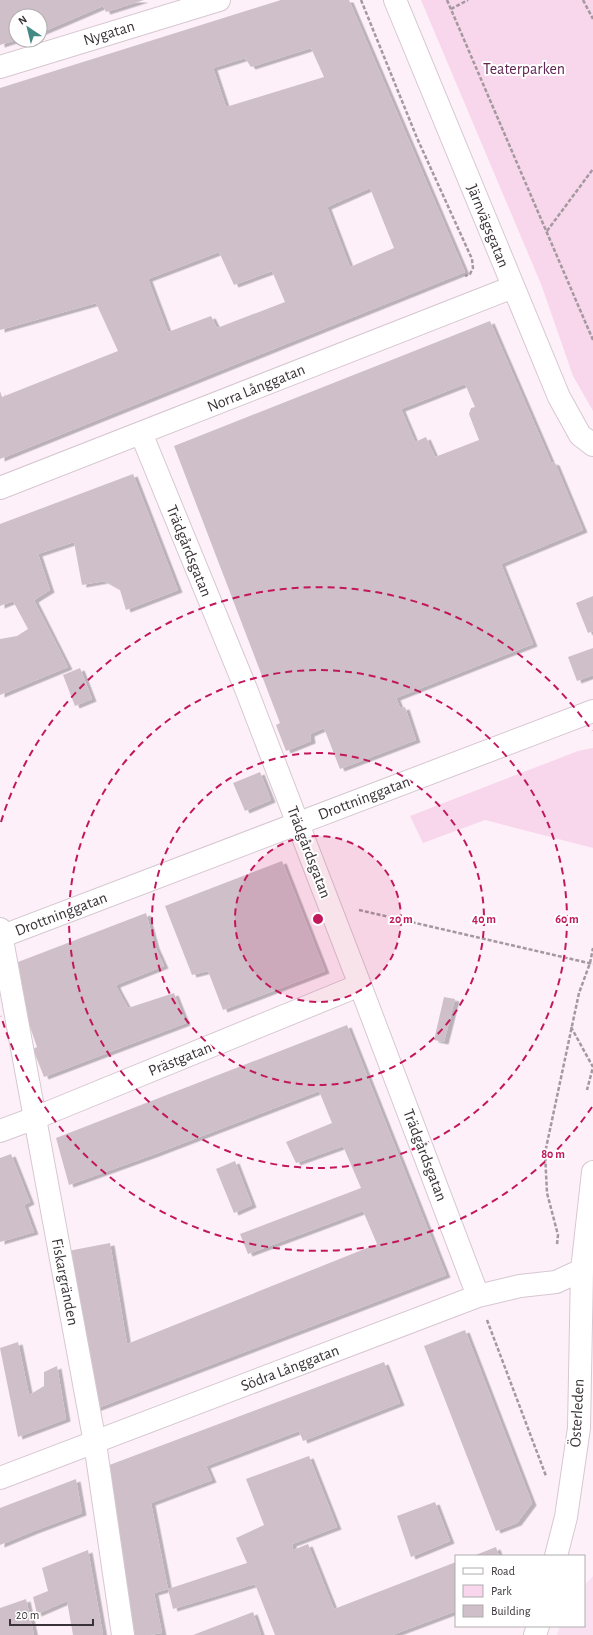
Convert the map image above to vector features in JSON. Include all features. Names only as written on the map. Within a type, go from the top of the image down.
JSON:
[{"type":"street","name":"Nygatan","points":[[0,67],[219,0]]},
{"type":"street","name":"Järnvägsgatan","points":[[395,0],[558,397],[580,435],[593,445]]},
{"type":"street","name":"Norra Långgatan","points":[[0,488],[513,286]]},
{"type":"street","name":"Trädgårdsgatan","points":[[141,433],[246,689],[478,1296]]},
{"type":"street","name":"Drottninggatan","points":[[0,934],[298,824],[593,711]]},
{"type":"street","name":"Fiskargränden","points":[[0,934],[95,1443],[123,1635]]},
{"type":"street","name":"Prästgatan","points":[[0,1131],[360,985]]},
{"type":"street","name":"Österleden","points":[[556,1555],[566,1517],[579,1428],[582,1270],[593,1172]]},
{"type":"street","name":"Södra Långgatan","points":[[0,1478],[478,1296],[520,1286],[556,1282],[582,1270]]},
{"type":"path","points":[[361,0],[417,138],[472,260],[473,268],[470,274],[462,278]]},
{"type":"path","points":[[447,0],[593,340]]},
{"type":"path","points":[[451,9],[468,0]]},
{"type":"path","points":[[583,0],[593,19]]},
{"type":"path","points":[[546,231],[593,169]]},
{"type":"path","points":[[329,904],[592,964]]},
{"type":"path","points":[[556,1282],[558,1235],[547,1193],[545,1153],[571,1027],[579,993],[592,964],[593,948]]},
{"type":"path","points":[[571,1027],[593,1067],[587,1090]]},
{"type":"path","points":[[478,1296],[548,1482]]},
{"type":"shaded area","points":[[593,1576],[593,1635],[557,1635],[560,1627],[585,1627],[585,1585]]},
{"type":"green space","name":"Teaterparken","points":[[421,0],[593,0],[593,411],[573,376],[541,284]]},
{"type":"green space","points":[[593,748],[593,848],[485,820],[423,843],[410,816],[578,751]]},
{"type":"building","points":[[0,0],[144,0],[106,12],[103,6],[48,30],[48,8],[8,8],[8,42],[0,45]]},
{"type":"building","points":[[281,0],[349,0],[465,272],[0,459],[0,391],[2,397],[118,351],[96,303],[0,330],[0,88]],"holes":[[[311,48],[324,77],[226,107],[213,68],[245,58],[251,67]],[[370,188],[394,248],[350,267],[327,207]],[[219,252],[234,285],[272,271],[285,302],[217,328],[211,316],[168,332],[148,279]]]},
{"type":"building","points":[[490,321],[551,462],[555,463],[583,530],[501,564],[533,644],[396,698],[400,708],[405,707],[416,740],[340,769],[324,728],[310,734],[311,741],[286,751],[276,725],[280,723],[174,446]],"holes":[[[465,384],[475,407],[471,408],[469,414],[479,440],[435,457],[426,437],[415,442],[401,409]]]},
{"type":"building","points":[[133,474],[178,590],[126,610],[120,590],[104,581],[82,585],[74,542],[38,554],[50,590],[34,600],[68,667],[0,695],[0,639],[17,636],[28,629],[13,601],[0,606],[0,524]]},
{"type":"building","points":[[593,596],[593,631],[588,633],[576,603]]},
{"type":"building","points":[[593,648],[593,675],[577,681],[568,657]]},
{"type":"building","points":[[80,668],[92,699],[75,706],[63,675]]},
{"type":"building","points":[[260,772],[271,800],[245,811],[233,783]]},
{"type":"building","points":[[282,861],[325,971],[223,1010],[208,971],[192,975],[165,906]]},
{"type":"building","points":[[146,913],[155,946],[164,966],[116,985],[117,988],[128,1008],[174,993],[186,1023],[44,1077],[33,1049],[37,1047],[28,1021],[18,962]]},
{"type":"building","points":[[444,997],[455,999],[444,1042],[434,1040]]},
{"type":"building","points":[[347,1025],[446,1275],[95,1409],[68,1251],[110,1243],[127,1344],[377,1244],[363,1211],[248,1254],[240,1234],[361,1188],[343,1146],[296,1163],[286,1142],[332,1123],[319,1091],[155,1154],[69,1185],[56,1138]]},
{"type":"building","points":[[11,1154],[30,1202],[24,1205],[34,1232],[0,1242],[0,1158]]},
{"type":"building","points":[[235,1161],[252,1205],[234,1213],[216,1169]]},
{"type":"building","points":[[465,1330],[532,1503],[517,1523],[496,1531],[424,1346]]},
{"type":"building","points":[[18,1342],[29,1395],[44,1386],[44,1372],[57,1366],[66,1419],[18,1437],[0,1348]]},
{"type":"building","points":[[384,1362],[400,1403],[303,1441],[299,1431],[206,1466],[212,1480],[151,1503],[168,1589],[154,1593],[162,1633],[131,1635],[104,1467]]},
{"type":"building","points":[[309,1456],[337,1527],[292,1544],[293,1550],[308,1544],[334,1609],[455,1562],[455,1611],[392,1635],[275,1635],[255,1584],[173,1609],[168,1589],[247,1563],[236,1538],[264,1525],[246,1479]]},
{"type":"building","points":[[76,1479],[82,1513],[0,1545],[0,1508]]},
{"type":"building","points":[[435,1502],[450,1541],[411,1557],[397,1516]]},
{"type":"building","points":[[496,1547],[499,1555],[476,1555]]},
{"type":"building","points":[[88,1550],[103,1635],[73,1635],[67,1601],[37,1614],[33,1597],[48,1591],[42,1568]]},
{"type":"building","points":[[26,1599],[34,1635],[0,1635],[0,1608]]},
{"type":"building","points":[[253,1612],[261,1635],[193,1635]]}]
